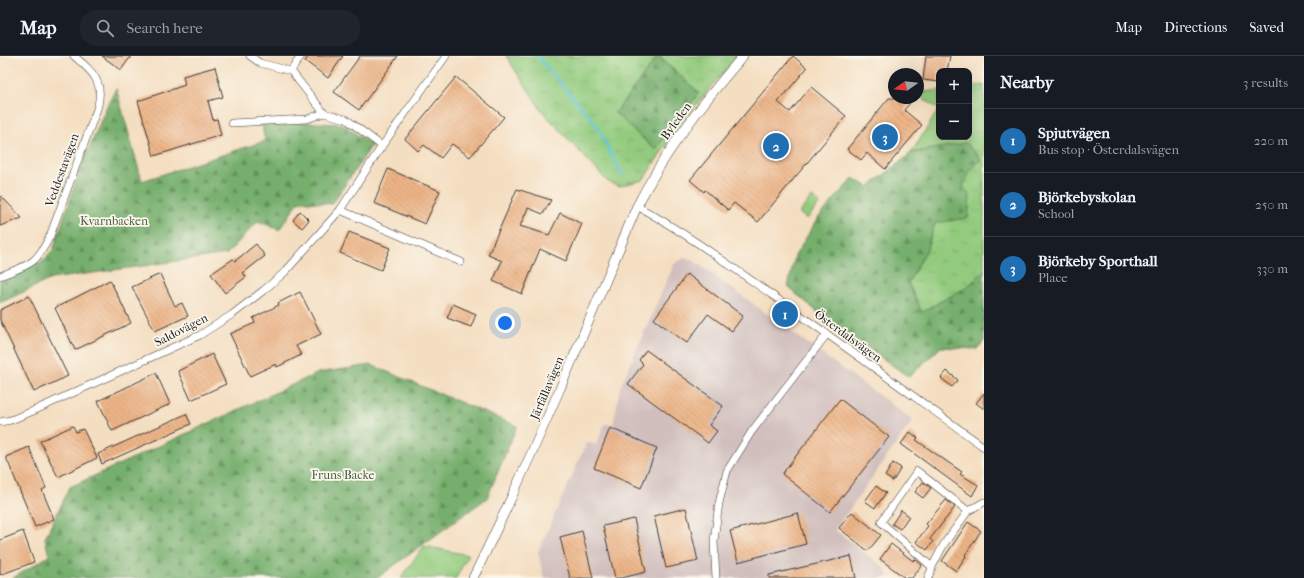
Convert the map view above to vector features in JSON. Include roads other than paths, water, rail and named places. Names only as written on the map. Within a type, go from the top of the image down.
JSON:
[{"type":"street","name":"Veddestavägen","points":[[0,276],[31,264],[40,255],[50,236],[97,109],[100,95],[97,78],[88,67],[74,56]]},
{"type":"street","points":[[250,56],[260,63],[292,71],[324,113]]},
{"type":"street","points":[[292,71],[301,56]]},
{"type":"street","name":"Saldovägen","points":[[0,422],[11,420],[33,411],[200,335],[233,314],[274,281],[316,238],[340,210],[382,146],[446,56]]},
{"type":"street","name":"Byleden","points":[[638,206],[645,191],[680,134],[743,56]]},
{"type":"street","points":[[232,123],[307,119],[324,113],[346,119],[382,146]]},
{"type":"street","name":"Österdalsvägen","points":[[638,206],[680,232],[827,334],[984,447]]},
{"type":"street","name":"Järfällavägen","points":[[473,578],[502,519],[540,435],[638,206]]},
{"type":"street","points":[[340,210],[461,262]]},
{"type":"street","points":[[716,578],[714,540],[719,504],[727,471],[752,431],[827,334]]},
{"type":"street","points":[[932,567],[881,522],[917,471],[968,511]]},
{"type":"street","points":[[928,578],[944,544],[968,511],[984,502]]},
{"type":"waterway","points":[[537,56],[596,124],[622,175]]},
{"type":"place","name":"Björkeby Sporthall","points":[[885,137]]},
{"type":"place","name":"Björkebyskolan","points":[[776,146]]},
{"type":"place","name":"Spjutvägen","points":[[785,314]]},
{"type":"park label","name":"Kvarnbacken","points":[[114,221]]},
{"type":"park label","name":"Fruns Backe","points":[[343,475]]}]
